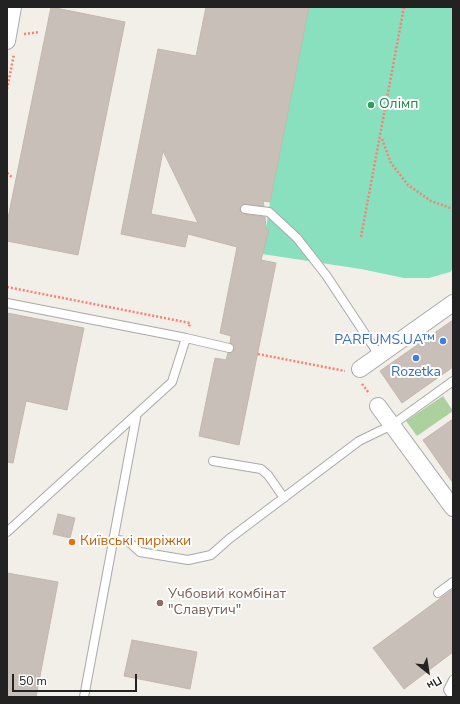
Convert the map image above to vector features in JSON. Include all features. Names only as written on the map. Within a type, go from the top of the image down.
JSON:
[{"type":"street","points":[[12,38],[13,7]]},
{"type":"street","points":[[355,373],[453,303]]},
{"type":"street","points":[[374,401],[453,508]]},
{"type":"lane","points":[[245,209],[269,212],[297,238],[326,275],[379,355]]},
{"type":"lane","points":[[7,302],[229,348]]},
{"type":"lane","points":[[7,532],[136,418],[172,382],[186,338]]},
{"type":"lane","points":[[113,539],[129,542],[140,552],[188,560],[199,559],[211,555],[229,539],[359,441],[392,425],[452,382]]},
{"type":"lane","points":[[84,697],[136,418]]},
{"type":"lane","points":[[213,461],[261,469],[268,475],[284,498]]},
{"type":"lane","points":[[438,593],[453,582]]},
{"type":"lane","points":[[453,680],[448,690],[453,697]]},
{"type":"path","points":[[361,237],[381,137],[404,7]]},
{"type":"path","points":[[12,38],[39,32]]},
{"type":"path","points":[[381,137],[391,163],[408,184],[431,201],[453,209]]},
{"type":"path","points":[[7,173],[13,178]]},
{"type":"path","points":[[7,287],[190,323],[186,338]]},
{"type":"path","points":[[258,354],[355,373],[374,401]]},
{"type":"green space","name":"Олімп","points":[[309,7],[453,7],[453,269],[450,272],[429,278],[404,278],[361,269],[262,254],[270,202]]},
{"type":"green space","points":[[443,396],[453,411],[417,436],[406,421]]},
{"type":"building","points":[[51,7],[125,22],[78,255],[7,241],[7,223]]},
{"type":"building","points":[[206,7],[309,7],[270,202],[263,201],[264,206],[243,204],[240,208],[240,211],[244,214],[265,217],[266,229],[269,230],[261,260],[276,263],[239,445],[199,436],[215,358],[226,360],[228,353],[233,352],[234,349],[233,344],[230,343],[231,336],[220,333],[237,247],[188,234],[185,247],[121,234],[158,49],[196,56]],"holes":[[[163,151],[198,223],[151,214]]]},
{"type":"building","points":[[7,313],[84,328],[67,410],[26,401],[13,463],[7,462]]},
{"type":"building","points":[[453,320],[453,367],[402,403],[380,371]]},
{"type":"building","points":[[453,419],[453,483],[423,440]]},
{"type":"building","points":[[58,514],[75,518],[70,538],[53,534]]},
{"type":"building","points":[[7,573],[58,582],[36,697],[7,697]]},
{"type":"building","points":[[453,589],[453,652],[404,689],[373,648]]},
{"type":"building","points":[[132,640],[197,652],[190,689],[124,676]]},
{"type":"place","name":"Олімп","points":[[371,105]]},
{"type":"place","name":"PARFUMS.UA™","points":[[443,341]]},
{"type":"place","name":"Rozetka","points":[[416,358]]},
{"type":"place","name":"Київські пиріжки","points":[[72,542]]},
{"type":"place","name":"Учбовий комбінат \"Славутич\"","points":[[160,603]]}]
